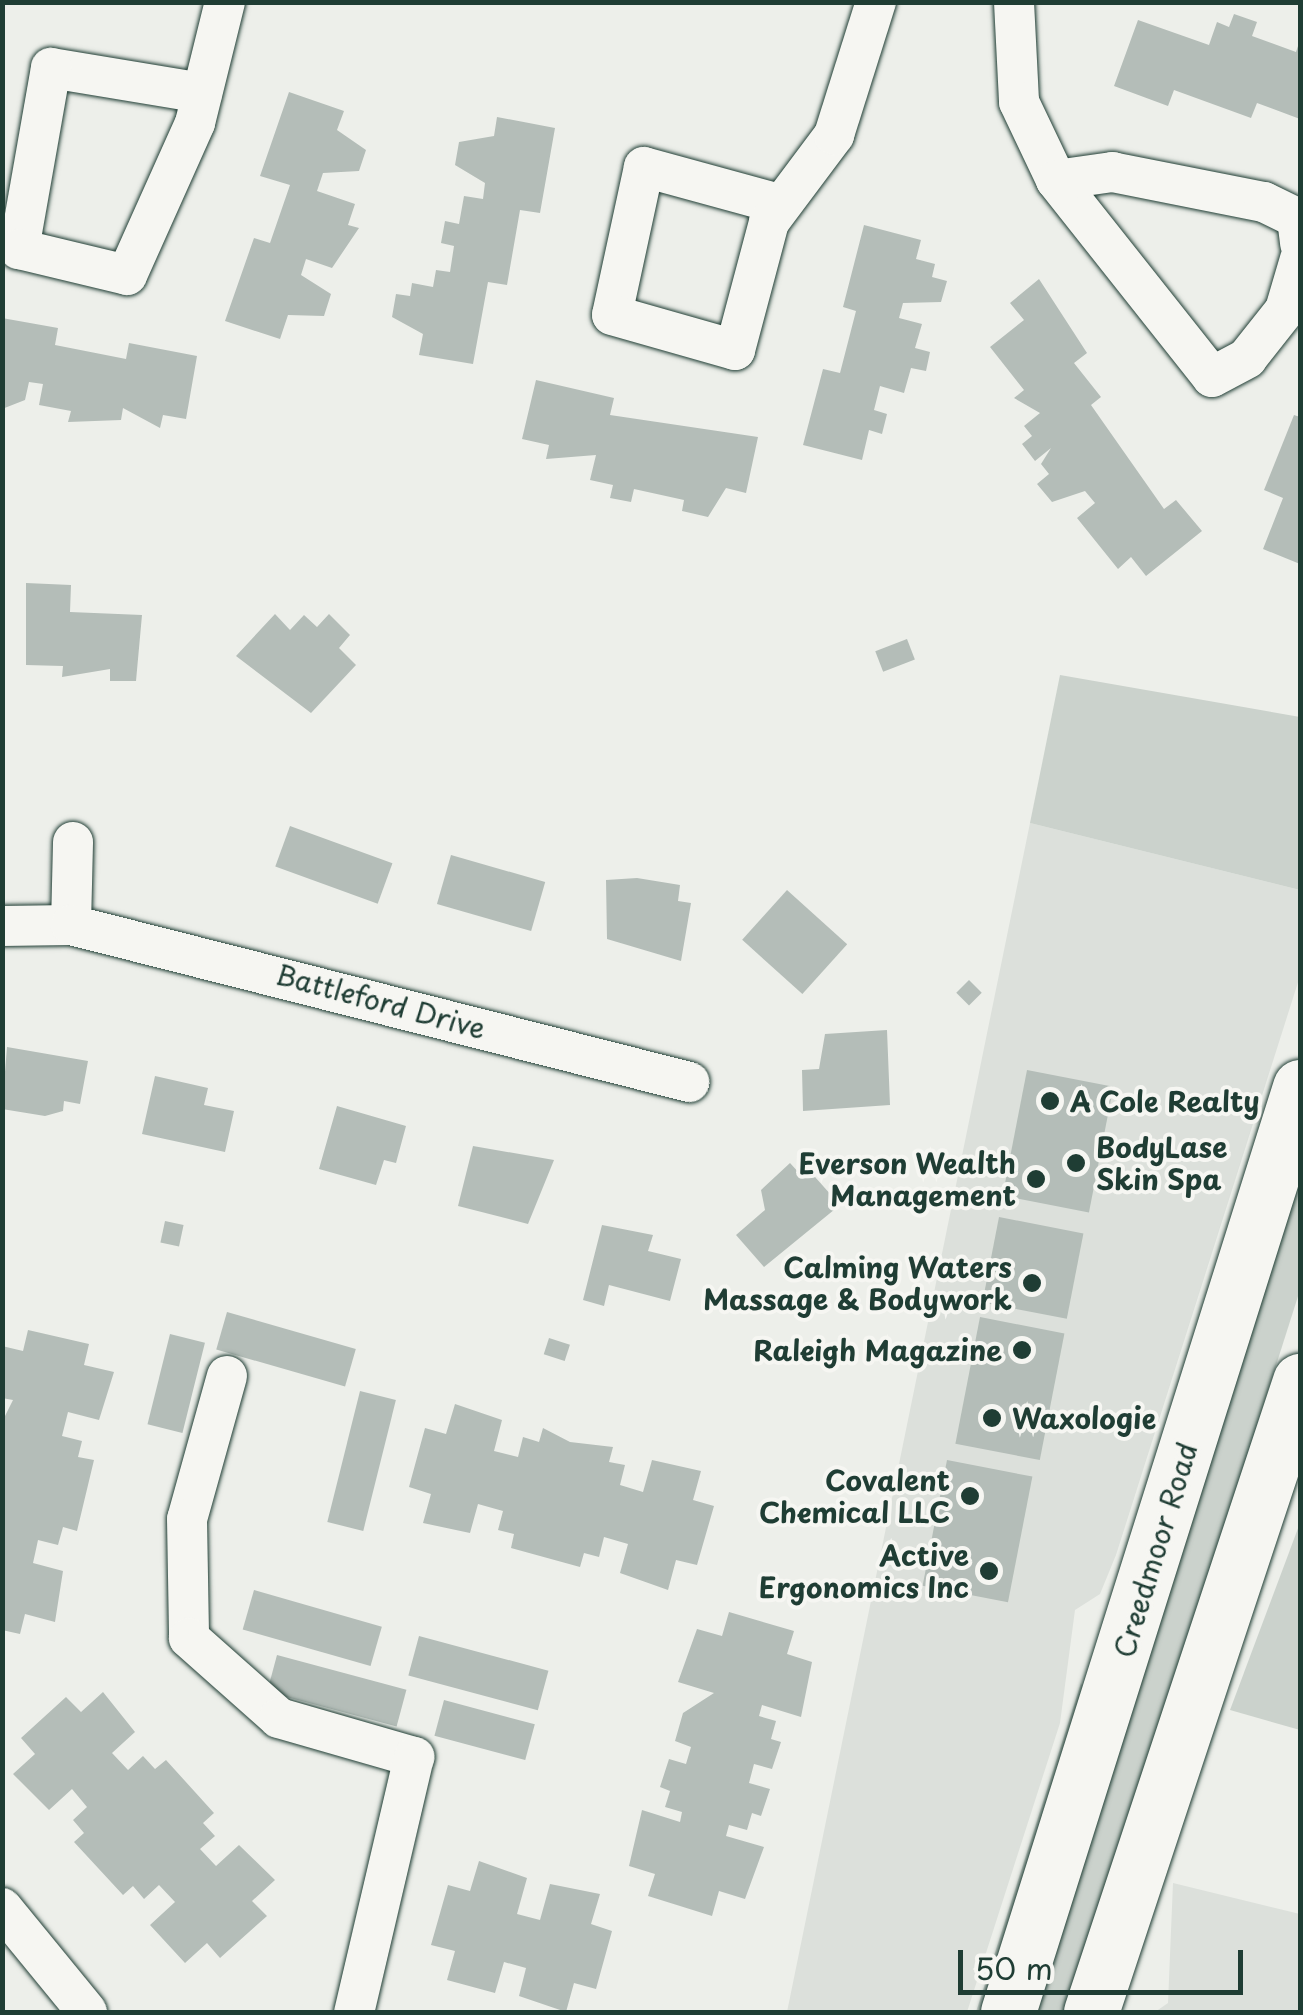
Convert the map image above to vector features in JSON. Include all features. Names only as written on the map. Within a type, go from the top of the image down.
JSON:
[{"type":"main road","name":"Creedmoor Road","points":[[1008,2012],[1300,1087]]},
{"type":"main road","points":[[1091,2012],[1300,1381]]},
{"type":"street","points":[[202,93],[51,68],[19,249],[127,275],[202,93],[225,2]]},
{"type":"street","points":[[779,204],[644,168],[612,315],[734,350],[779,204],[834,136],[876,2]]},
{"type":"street","points":[[1014,2],[1019,102],[1056,180],[1212,377],[1247,358],[1286,310],[1300,259]]},
{"type":"street","points":[[1056,180],[1112,172],[1264,202],[1297,218],[1300,244]]},
{"type":"street","points":[[71,924],[72,842]]},
{"type":"street","name":"Battleford Drive","points":[[2,926],[71,924],[689,1082]]},
{"type":"street","points":[[227,1376],[187,1519],[189,1638],[279,1718],[414,1757],[354,2012]]},
{"type":"street","points":[[2,1908],[87,2012]]},
{"type":"shaded area","points":[[1060,675],[1300,717],[1300,890],[1030,823]]},
{"type":"shaded area","points":[[1030,823],[1300,890],[1300,976],[1116,1555],[1100,1594],[1075,1610],[1060,1723],[967,2012],[787,2012]]},
{"type":"shaded area","points":[[1300,1179],[1300,1290],[1070,2012],[1031,2012]]},
{"type":"shaded area","points":[[1300,1523],[1300,1730],[1230,1710]]},
{"type":"shaded area","points":[[1081,1683],[1084,1690],[985,2012],[976,2012]]},
{"type":"shaded area","points":[[1173,1883],[1300,1914],[1300,2012],[1155,2012],[1168,2003]]},
{"type":"building","points":[[1234,14],[1257,22],[1252,36],[1296,52],[1300,40],[1300,119],[1257,103],[1251,118],[1174,90],[1168,106],[1114,86],[1138,20],[1209,45],[1217,22],[1229,27]]},
{"type":"building","points":[[289,92],[344,111],[337,130],[366,150],[359,171],[323,173],[317,191],[355,204],[348,225],[359,228],[332,268],[306,259],[301,275],[331,294],[324,316],[288,315],[280,339],[225,321],[254,238],[270,243],[290,185],[260,176]]},
{"type":"building","points":[[497,117],[555,128],[540,213],[520,210],[507,285],[488,282],[473,364],[419,355],[423,334],[392,317],[396,294],[410,296],[412,283],[433,287],[436,270],[450,272],[454,246],[441,243],[445,221],[459,224],[464,196],[483,199],[485,183],[455,165],[459,142],[494,136]]},
{"type":"building","points":[[864,225],[921,240],[916,259],[935,264],[932,277],[947,281],[941,302],[903,303],[899,318],[922,324],[915,348],[930,352],[926,371],[911,368],[904,393],[880,386],[874,410],[887,414],[882,434],[869,430],[862,460],[803,445],[823,369],[840,373],[856,311],[843,307]]},
{"type":"building","points":[[1039,279],[1087,353],[1074,363],[1101,397],[1091,405],[1164,509],[1176,500],[1202,531],[1146,576],[1131,557],[1118,569],[1077,518],[1095,503],[1085,491],[1052,502],[1037,484],[1049,474],[1041,464],[1051,448],[1035,461],[1022,444],[1032,436],[1024,426],[1040,413],[1014,398],[1024,390],[990,347],[1024,320],[1010,303]]},
{"type":"building","points":[[2,318],[58,328],[55,345],[126,359],[129,343],[197,356],[186,419],[163,415],[160,428],[123,408],[121,420],[68,422],[71,411],[39,405],[43,384],[29,382],[25,400],[2,409]]},
{"type":"building","points":[[536,380],[614,398],[610,415],[758,437],[746,493],[726,488],[708,517],[682,511],[684,500],[634,489],[631,502],[610,498],[613,485],[590,480],[596,455],[546,459],[549,445],[522,439]]},
{"type":"building","points":[[1294,415],[1300,417],[1300,564],[1263,549],[1283,498],[1264,490]]},
{"type":"building","points":[[26,583],[71,585],[70,612],[142,615],[136,681],[110,681],[110,669],[62,677],[63,666],[26,665]]},
{"type":"building","points":[[275,614],[290,630],[304,615],[317,627],[329,614],[350,635],[339,648],[356,665],[311,713],[236,656]]},
{"type":"building","points":[[907,639],[915,660],[883,672],[875,651]]},
{"type":"building","points":[[290,826],[392,863],[378,904],[275,866]]},
{"type":"building","points":[[451,855],[545,882],[531,931],[437,904]]},
{"type":"building","points":[[637,878],[680,885],[678,901],[691,903],[681,961],[607,939],[606,880]]},
{"type":"building","points":[[787,890],[847,944],[802,994],[742,940]]},
{"type":"building","points":[[969,980],[982,993],[969,1005],[956,993]]},
{"type":"building","points":[[887,1030],[890,1105],[803,1111],[802,1070],[819,1069],[825,1034]]},
{"type":"building","points":[[7,1047],[88,1061],[80,1104],[64,1101],[63,1111],[45,1116],[2,1109]]},
{"type":"building","points":[[1027,1070],[1113,1087],[1089,1212],[1003,1196]]},
{"type":"building","points":[[155,1076],[208,1088],[204,1105],[234,1111],[225,1152],[142,1134]]},
{"type":"building","points":[[337,1106],[406,1126],[396,1163],[384,1160],[376,1185],[319,1169]]},
{"type":"building","points":[[473,1146],[554,1160],[528,1224],[458,1206]]},
{"type":"building","points":[[790,1163],[800,1174],[807,1168],[840,1205],[764,1267],[736,1235],[765,1210],[761,1190]]},
{"type":"building","points":[[999,1217],[1083,1233],[1067,1319],[982,1302]]},
{"type":"building","points":[[165,1221],[184,1225],[179,1246],[160,1243]]},
{"type":"building","points":[[602,1225],[653,1235],[648,1251],[681,1259],[670,1301],[609,1285],[604,1306],[583,1300]]},
{"type":"building","points":[[227,1312],[356,1349],[345,1386],[216,1349]]},
{"type":"building","points":[[980,1317],[1064,1333],[1040,1460],[955,1444]]},
{"type":"building","points":[[28,1330],[89,1344],[84,1365],[114,1372],[99,1420],[68,1412],[62,1436],[82,1441],[78,1457],[94,1460],[77,1531],[63,1527],[58,1545],[38,1540],[33,1563],[63,1571],[55,1622],[25,1614],[20,1634],[2,1630],[2,1422],[13,1400],[2,1398],[2,1346],[23,1351]]},
{"type":"building","points":[[170,1334],[205,1343],[182,1433],[148,1424]]},
{"type":"building","points":[[549,1338],[570,1345],[565,1361],[544,1354]]},
{"type":"building","points":[[360,1391],[396,1400],[363,1531],[327,1522]]},
{"type":"building","points":[[455,1404],[502,1420],[494,1451],[518,1457],[523,1437],[539,1442],[543,1428],[570,1442],[613,1447],[609,1462],[625,1465],[620,1485],[643,1492],[652,1460],[701,1471],[693,1500],[714,1506],[697,1565],[676,1560],[668,1590],[620,1573],[628,1544],[604,1537],[599,1557],[584,1553],[580,1567],[511,1548],[514,1534],[498,1530],[503,1511],[478,1504],[470,1533],[423,1523],[431,1494],[409,1487],[425,1428],[446,1434]]},
{"type":"building","points":[[947,1460],[1032,1477],[1008,1602],[923,1586]]},
{"type":"building","points":[[254,1590],[382,1627],[371,1666],[243,1629]]},
{"type":"building","points":[[729,1612],[794,1631],[787,1654],[812,1662],[801,1717],[762,1705],[759,1716],[776,1721],[771,1739],[781,1742],[772,1769],[754,1764],[749,1783],[770,1789],[761,1816],[752,1813],[747,1830],[729,1825],[726,1836],[764,1847],[745,1899],[719,1891],[712,1916],[648,1896],[655,1874],[629,1866],[642,1810],[680,1822],[682,1812],[665,1807],[670,1791],[660,1787],[669,1759],[686,1764],[691,1747],[675,1741],[683,1713],[714,1693],[678,1682],[697,1629],[722,1636]]},
{"type":"building","points":[[419,1636],[548,1671],[538,1710],[408,1676]]},
{"type":"building","points":[[277,1655],[406,1690],[397,1726],[267,1692]]},
{"type":"building","points":[[103,1692],[135,1732],[112,1753],[128,1770],[143,1756],[155,1769],[166,1760],[214,1813],[203,1823],[215,1836],[200,1849],[216,1866],[239,1845],[275,1880],[252,1901],[267,1916],[220,1958],[207,1943],[185,1963],[150,1925],[175,1902],[159,1885],[144,1899],[133,1886],[123,1895],[74,1842],[84,1833],[73,1820],[87,1807],[72,1789],[49,1810],[13,1774],[35,1754],[21,1738],[66,1697],[81,1712]]},
{"type":"building","points":[[444,1700],[535,1724],[525,1760],[434,1736]]},
{"type":"building","points":[[479,1861],[527,1878],[517,1914],[540,1920],[550,1884],[600,1894],[591,1924],[612,1931],[596,1989],[574,1983],[566,2012],[519,1996],[526,1968],[504,1962],[495,1993],[447,1980],[455,1951],[431,1945],[448,1885],[470,1891]]},
{"type":"place","name":"A Cole Realty","points":[[1050,1101]]},
{"type":"place","name":"BodyLase Skin Spa","points":[[1076,1163]]},
{"type":"place","name":"Everson Wealth Management","points":[[1036,1179]]},
{"type":"place","name":"Calming Waters Massage & Bodywork","points":[[1032,1283]]},
{"type":"place","name":"Raleigh Magazine","points":[[1022,1350]]},
{"type":"place","name":"Waxologie","points":[[992,1418]]},
{"type":"place","name":"Covalent Chemical LLC","points":[[970,1496]]},
{"type":"place","name":"Active Ergonomics Inc","points":[[989,1571]]}]
